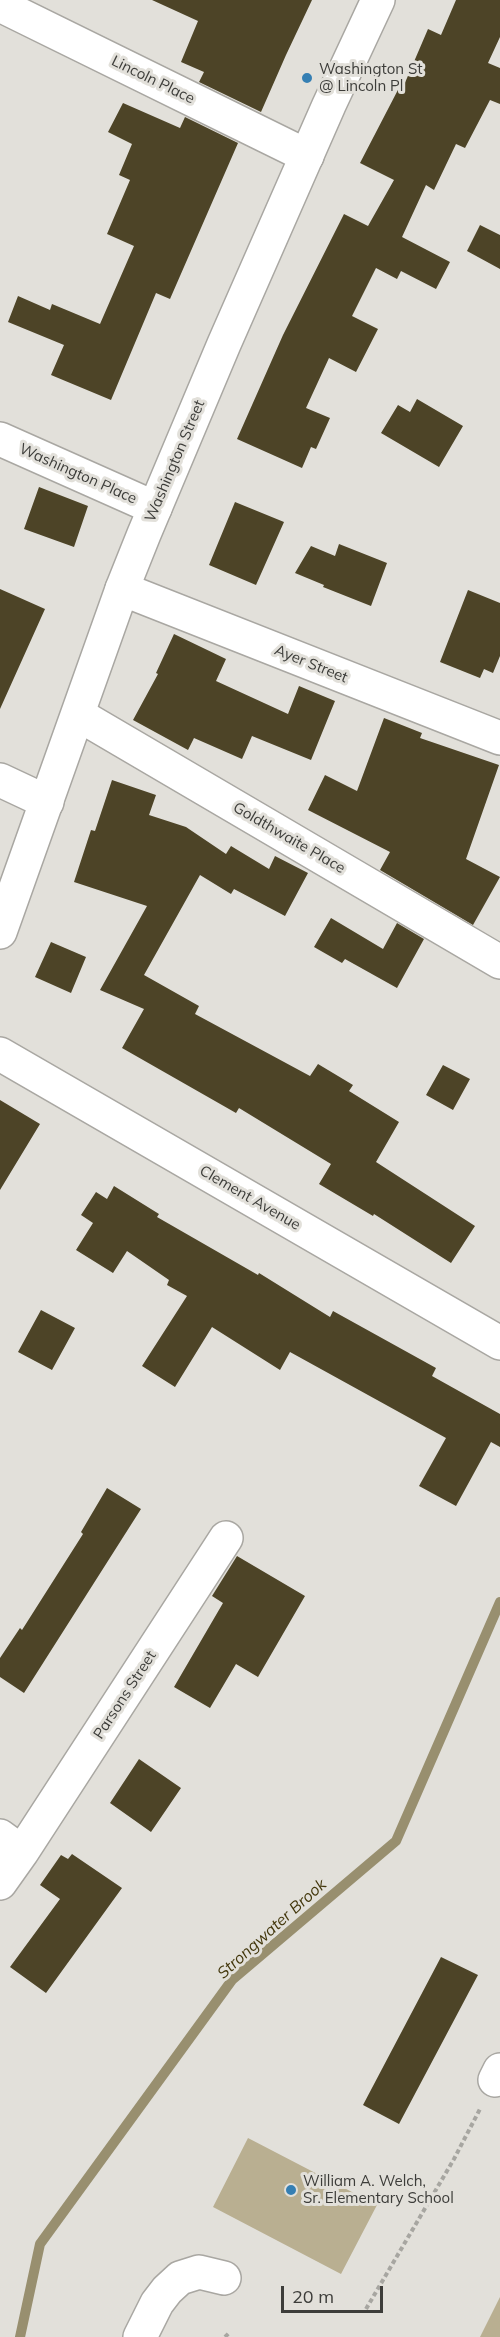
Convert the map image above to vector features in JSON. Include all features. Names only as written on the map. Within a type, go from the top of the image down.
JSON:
[{"type":"street","name":"Washington Street","points":[[0,932],[122,589],[224,344],[378,0]]},
{"type":"street","name":"Lincoln Place","points":[[0,5],[307,156]]},
{"type":"street","name":"Washington Place","points":[[0,439],[155,508]]},
{"type":"street","name":"Ayer Street","points":[[122,589],[500,738]]},
{"type":"street","name":"Goldthwaite Place","points":[[79,715],[500,962]]},
{"type":"street","points":[[0,780],[47,802]]},
{"type":"street","name":"Clement Avenue","points":[[0,1054],[500,1343]]},
{"type":"street","name":"Parsons Street","points":[[0,1883],[11,1844],[226,1538]]},
{"type":"street","points":[[140,2337],[157,2303],[180,2278],[199,2272],[224,2278]]},
{"type":"path","points":[[366,2309],[454,2159],[497,2075]]},
{"type":"path","points":[[225,2337],[230,2333]]},
{"type":"shaded area","points":[[248,2138],[377,2205],[341,2274],[213,2207]]},
{"type":"shaded area","points":[[500,2297],[500,2337],[480,2337]]},
{"type":"building","points":[[152,0],[312,0],[261,112],[199,82],[204,72],[181,62],[198,21]]},
{"type":"building","points":[[456,0],[500,0],[500,37],[488,63],[500,68],[500,104],[490,100],[465,148],[456,144],[434,190],[426,185],[402,237],[450,262],[436,289],[401,271],[397,279],[376,268],[352,316],[378,329],[356,372],[329,358],[306,408],[330,418],[316,449],[311,447],[302,468],[237,439],[283,335],[344,214],[368,226],[394,180],[360,163],[401,84],[404,85],[428,29],[441,35]]},
{"type":"building","points":[[123,103],[180,128],[185,117],[238,143],[170,299],[156,293],[111,400],[51,375],[64,345],[8,322],[18,296],[50,310],[52,304],[100,324],[134,246],[107,234],[130,180],[119,175],[132,144],[108,132]]},
{"type":"building","points":[[480,225],[500,235],[500,269],[467,251]]},
{"type":"building","points":[[417,399],[463,426],[439,467],[381,433],[398,405],[410,412]]},
{"type":"building","points":[[39,487],[88,506],[74,547],[24,529]]},
{"type":"building","points":[[235,502],[284,522],[256,585],[209,565]]},
{"type":"building","points":[[339,544],[387,563],[371,606],[295,573],[311,546],[335,556]]},
{"type":"building","points":[[0,589],[45,609],[0,709]]},
{"type":"building","points":[[468,590],[500,603],[500,656],[493,673],[484,669],[480,678],[440,662]]},
{"type":"building","points":[[174,634],[226,659],[216,681],[288,714],[299,686],[335,701],[311,760],[252,736],[242,759],[194,738],[188,750],[133,720],[158,674],[156,673]]},
{"type":"building","points":[[384,718],[422,733],[420,738],[499,765],[466,859],[500,877],[473,925],[380,870],[390,852],[308,810],[325,775],[357,791]]},
{"type":"building","points":[[112,780],[156,795],[149,815],[186,827],[226,854],[231,846],[269,869],[275,856],[308,873],[285,916],[234,889],[231,894],[200,875],[144,975],[199,1006],[195,1014],[310,1076],[318,1064],[353,1085],[349,1091],[399,1122],[376,1162],[475,1226],[451,1263],[374,1214],[373,1216],[319,1184],[331,1164],[239,1108],[236,1113],[122,1048],[144,1009],[100,990],[147,906],[74,882],[91,830],[95,831]]},
{"type":"building","points":[[331,918],[383,949],[397,923],[424,939],[397,988],[345,959],[342,963],[314,947]]},
{"type":"building","points":[[51,942],[86,957],[71,993],[35,977]]},
{"type":"building","points":[[443,1065],[470,1079],[453,1110],[426,1095]]},
{"type":"building","points":[[0,1100],[40,1124],[0,1190]]},
{"type":"building","points":[[114,1186],[159,1214],[157,1217],[258,1275],[259,1273],[330,1317],[333,1311],[436,1368],[432,1376],[500,1414],[500,1447],[491,1442],[456,1506],[419,1486],[446,1438],[290,1352],[280,1370],[212,1327],[175,1387],[142,1366],[187,1296],[167,1285],[169,1280],[127,1251],[113,1273],[76,1250],[93,1223],[81,1215],[96,1192],[107,1199]]},
{"type":"building","points":[[41,1310],[75,1328],[52,1370],[18,1352]]},
{"type":"building","points":[[107,1488],[141,1509],[24,1693],[0,1677],[0,1658],[20,1628],[22,1630],[83,1534],[81,1532]]},
{"type":"building","points":[[237,1556],[305,1596],[258,1677],[236,1664],[210,1708],[174,1687],[223,1603],[212,1596]]},
{"type":"building","points":[[139,1759],[181,1788],[151,1832],[110,1803]]},
{"type":"building","points":[[72,1854],[122,1888],[46,1993],[10,1967],[60,1899],[40,1885],[61,1855],[68,1859]]},
{"type":"building","points":[[441,1957],[478,1975],[399,2124],[363,2105]]},
{"type":"waterway","name":"Strongwater Brook","points":[[20,2337],[40,2244],[232,1980],[396,1841],[500,1602]]},
{"type":"place","name":"Washington St @ Lincoln Pl","points":[[307,78]]},
{"type":"place","name":"William A. Welch, Sr. Elementary School","points":[[291,2190]]}]
